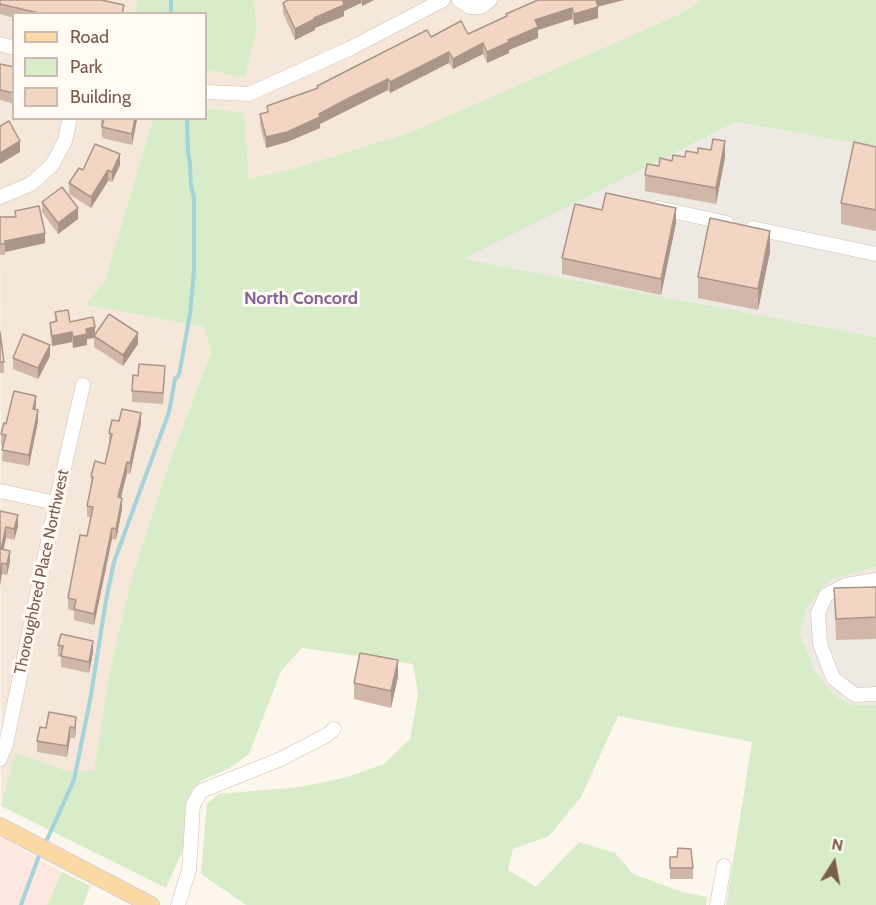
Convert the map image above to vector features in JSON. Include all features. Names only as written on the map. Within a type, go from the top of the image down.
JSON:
[{"type":"main road","points":[[0,826],[151,905]]},
{"type":"street","points":[[207,92],[249,94],[351,48],[443,0]]},
{"type":"street","points":[[459,0],[470,7],[481,7],[490,0]]},
{"type":"street","points":[[0,197],[31,184],[52,165],[65,141],[70,120]]},
{"type":"street","points":[[642,205],[876,254]]},
{"type":"street","name":"Thoroughbred Place Northwest","points":[[0,759],[6,744],[82,385]]},
{"type":"street","points":[[0,491],[56,503]]},
{"type":"street","points":[[876,580],[846,585],[826,595],[818,613],[820,644],[833,678],[855,694],[876,694]]},
{"type":"street","points":[[177,905],[189,870],[193,805],[201,791],[281,759],[334,729]]},
{"type":"street","points":[[717,905],[724,866]]},
{"type":"shaded area","points":[[0,0],[135,0],[137,3],[135,12],[12,12],[12,120],[153,120],[105,280],[86,305],[205,327],[211,351],[169,463],[130,584],[110,670],[94,770],[67,771],[16,754],[1,806]]},
{"type":"shaded area","points":[[254,0],[702,0],[680,14],[411,132],[249,180],[244,113],[207,108],[207,70],[245,78],[257,30]]},
{"type":"shaded area","points":[[736,122],[876,147],[876,337],[462,259]]},
{"type":"shaded area","points":[[876,567],[876,705],[852,705],[835,696],[815,671],[800,634],[807,608],[829,580]]},
{"type":"shaded area","points":[[0,837],[62,872],[47,905],[0,905]]},
{"type":"green space","points":[[135,0],[254,0],[257,30],[245,78],[207,70],[207,12],[135,12],[137,3]]},
{"type":"green space","points":[[702,0],[876,0],[876,147],[736,122],[463,259],[876,337],[876,567],[829,580],[807,608],[800,634],[815,671],[835,696],[852,705],[876,705],[876,905],[726,905],[752,742],[618,716],[581,797],[549,836],[513,849],[508,870],[536,887],[579,842],[615,853],[633,874],[685,893],[707,897],[706,905],[246,905],[201,874],[207,804],[218,794],[300,787],[348,777],[384,764],[410,739],[418,694],[413,664],[302,648],[281,671],[249,754],[228,769],[202,780],[192,790],[184,847],[166,888],[1,806],[15,753],[67,771],[94,770],[110,670],[130,584],[169,463],[211,352],[204,327],[86,305],[105,280],[153,120],[207,120],[207,108],[244,113],[249,179],[292,169],[411,132],[680,14]]},
{"type":"green space","points":[[62,872],[90,886],[83,905],[47,905]]},
{"type":"building","points":[[0,0],[101,0],[124,5],[122,12],[34,12],[0,4]]},
{"type":"building","points":[[288,0],[345,0],[344,5],[295,29],[283,3]]},
{"type":"building","points":[[538,0],[596,0],[598,7],[574,14],[572,8],[535,20],[538,27],[487,52],[483,43],[453,59],[449,52],[390,82],[388,79],[349,98],[319,114],[320,117],[287,132],[266,137],[260,114],[268,112],[267,106],[318,88],[317,86],[427,30],[431,37],[461,21],[468,34]]},
{"type":"building","points":[[0,64],[12,67],[12,93],[0,90]]},
{"type":"building","points":[[104,120],[135,120],[132,134],[102,127]]},
{"type":"building","points":[[9,121],[20,141],[0,153],[0,126]]},
{"type":"building","points":[[713,139],[725,141],[716,188],[645,175],[647,164],[659,166],[660,158],[672,161],[673,155],[685,157],[686,151],[698,153],[698,148],[711,150]]},
{"type":"building","points":[[854,142],[876,147],[876,210],[841,203]]},
{"type":"building","points":[[95,144],[120,154],[112,172],[108,170],[91,197],[69,183],[79,168],[83,170]]},
{"type":"building","points":[[62,187],[78,208],[58,223],[42,202]]},
{"type":"building","points":[[606,193],[676,208],[661,279],[562,258],[575,204],[602,210]]},
{"type":"building","points":[[39,206],[45,233],[0,244],[0,217],[16,217],[15,211]]},
{"type":"building","points":[[710,218],[770,231],[758,289],[698,277]]},
{"type":"building","points":[[68,310],[70,322],[93,317],[95,327],[86,329],[87,334],[73,337],[72,332],[52,336],[50,323],[57,321],[55,312]]},
{"type":"building","points":[[109,314],[138,333],[123,355],[94,336]]},
{"type":"building","points":[[0,332],[4,362],[0,362]]},
{"type":"building","points":[[23,334],[50,345],[38,368],[13,358]]},
{"type":"building","points":[[139,364],[165,366],[163,393],[132,391],[133,375],[138,376]]},
{"type":"building","points":[[14,391],[36,396],[33,409],[38,410],[29,455],[2,450],[6,435],[1,434],[4,423],[6,424]]},
{"type":"building","points":[[122,409],[141,413],[130,463],[127,462],[118,497],[122,498],[116,529],[112,528],[94,614],[74,609],[76,600],[68,598],[80,535],[87,536],[93,507],[87,506],[95,461],[105,464],[112,434],[109,433],[112,420],[119,421]]},
{"type":"building","points":[[0,511],[18,515],[14,529],[6,527],[1,549],[10,551],[7,564],[2,563],[0,576]]},
{"type":"building","points":[[876,587],[876,617],[836,619],[834,588]]},
{"type":"building","points":[[61,634],[93,641],[89,662],[61,656],[63,646],[58,645]]},
{"type":"building","points":[[360,653],[398,660],[391,691],[354,683]]},
{"type":"building","points":[[49,712],[76,717],[75,728],[70,727],[67,746],[37,741],[40,727],[46,728]]},
{"type":"building","points":[[678,848],[691,849],[693,868],[670,868],[670,857],[677,857]]},
{"type":"waterway","points":[[171,0],[171,12]]},
{"type":"waterway","points":[[45,844],[74,780],[114,562],[169,412],[175,379],[179,375],[190,314],[194,271],[194,197],[191,187],[187,120]]},
{"type":"waterway","points":[[21,905],[40,853]]},
{"type":"district","name":"North Concord","points":[[301,299]]}]
